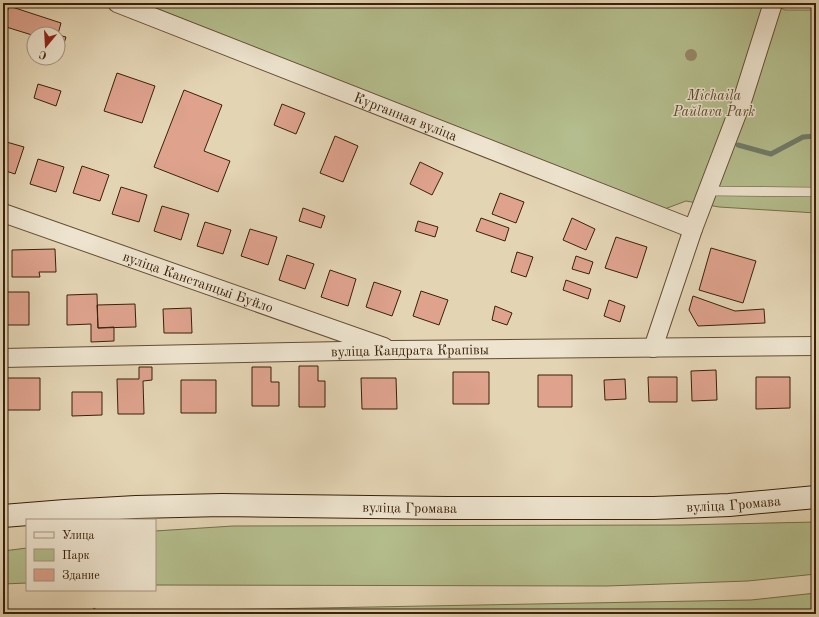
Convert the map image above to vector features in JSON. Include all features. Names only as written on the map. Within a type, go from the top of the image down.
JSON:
[{"type":"main road","name":"вуліца Громава","points":[[3,516],[136,507],[654,508],[729,505],[816,497]]},
{"type":"street","name":"Курганная вуліца","points":[[117,3],[693,230]]},
{"type":"street","points":[[653,348],[693,230],[743,98],[773,3]]},
{"type":"street","name":"вуліца Канстанцыі Буйло","points":[[3,213],[394,350]]},
{"type":"street","name":"вуліца Кандрата Крапівы","points":[[3,358],[394,350],[816,346]]},
{"type":"lane","points":[[708,191],[816,192]]},
{"type":"green space","name":"Michaila Paŭlava Park","points":[[143,3],[770,3],[785,10],[816,10],[816,213],[719,207],[686,201],[662,210]]},
{"type":"green space","points":[[816,522],[816,574],[748,581],[607,586],[156,585],[156,531],[233,526],[680,525]]},
{"type":"green space","points":[[26,548],[26,583],[3,584],[3,551]]},
{"type":"green space","points":[[816,593],[816,614],[3,614],[90,612],[94,608],[100,612],[751,600]]},
{"type":"building","points":[[9,6],[61,23],[60,26],[26,26],[26,33],[3,26]]},
{"type":"building","points":[[117,73],[155,86],[142,123],[104,111]]},
{"type":"building","points":[[38,84],[61,91],[56,106],[34,98]]},
{"type":"building","points":[[184,90],[222,105],[204,151],[230,161],[218,192],[154,167]]},
{"type":"building","points":[[282,104],[305,113],[296,134],[274,125]]},
{"type":"building","points":[[335,136],[358,146],[343,182],[320,173]]},
{"type":"building","points":[[3,141],[24,147],[15,174],[3,170]]},
{"type":"building","points":[[38,159],[64,167],[56,192],[30,184]]},
{"type":"building","points":[[420,162],[443,173],[432,195],[410,184]]},
{"type":"building","points":[[82,166],[109,175],[100,201],[73,193]]},
{"type":"building","points":[[121,187],[147,195],[139,222],[112,214]]},
{"type":"building","points":[[500,193],[524,202],[516,223],[492,214]]},
{"type":"building","points":[[162,206],[189,214],[181,240],[154,231]]},
{"type":"building","points":[[303,208],[325,216],[321,228],[299,221]]},
{"type":"building","points":[[481,218],[509,228],[505,241],[476,231]]},
{"type":"building","points":[[572,218],[595,229],[586,250],[563,240]]},
{"type":"building","points":[[418,221],[438,227],[435,237],[415,231]]},
{"type":"building","points":[[205,222],[231,230],[223,254],[197,246]]},
{"type":"building","points":[[250,229],[277,237],[268,265],[241,256]]},
{"type":"building","points":[[616,237],[647,247],[637,278],[605,268]]},
{"type":"building","points":[[711,248],[756,261],[743,303],[699,290]]},
{"type":"building","points":[[55,249],[56,272],[39,272],[40,277],[12,277],[12,250]]},
{"type":"building","points":[[517,252],[533,257],[526,277],[511,272]]},
{"type":"building","points":[[287,255],[314,264],[305,289],[279,280]]},
{"type":"building","points":[[576,256],[593,262],[589,274],[572,269]]},
{"type":"building","points":[[330,270],[356,279],[348,306],[321,297]]},
{"type":"building","points":[[566,280],[591,289],[588,299],[563,290]]},
{"type":"building","points":[[374,282],[401,291],[392,316],[366,307]]},
{"type":"building","points":[[421,291],[448,300],[439,325],[413,316]]},
{"type":"building","points":[[3,292],[29,292],[29,325],[3,325]]},
{"type":"building","points":[[97,294],[98,328],[114,327],[114,341],[91,342],[91,324],[67,325],[67,295]]},
{"type":"building","points":[[693,296],[735,311],[764,309],[765,323],[698,326],[689,310]]},
{"type":"building","points":[[609,300],[625,306],[620,322],[604,316]]},
{"type":"building","points":[[135,304],[136,327],[98,328],[97,305]]},
{"type":"building","points":[[495,306],[512,313],[507,325],[492,320]]},
{"type":"building","points":[[191,308],[192,333],[164,333],[163,309]]},
{"type":"building","points":[[299,366],[318,366],[318,381],[325,381],[325,407],[299,407]]},
{"type":"building","points":[[139,367],[152,367],[152,380],[143,381],[144,414],[118,414],[117,379],[139,379]]},
{"type":"building","points":[[252,367],[271,367],[271,382],[279,382],[279,406],[252,406]]},
{"type":"building","points":[[716,370],[717,400],[692,401],[691,371]]},
{"type":"building","points":[[453,372],[489,372],[489,404],[453,404]]},
{"type":"building","points":[[538,375],[572,375],[572,407],[538,407]]},
{"type":"building","points":[[648,377],[677,377],[677,402],[649,402]]},
{"type":"building","points":[[756,377],[790,377],[790,408],[756,409]]},
{"type":"building","points":[[5,378],[40,378],[40,410],[5,410]]},
{"type":"building","points":[[361,378],[396,378],[397,409],[362,409]]},
{"type":"building","points":[[625,379],[626,399],[605,400],[604,380]]},
{"type":"building","points":[[181,380],[216,380],[216,413],[181,413]]},
{"type":"building","points":[[72,392],[102,392],[102,415],[72,416]]},
{"type":"waterway","points":[[738,145],[771,154],[803,137],[816,136]]}]
